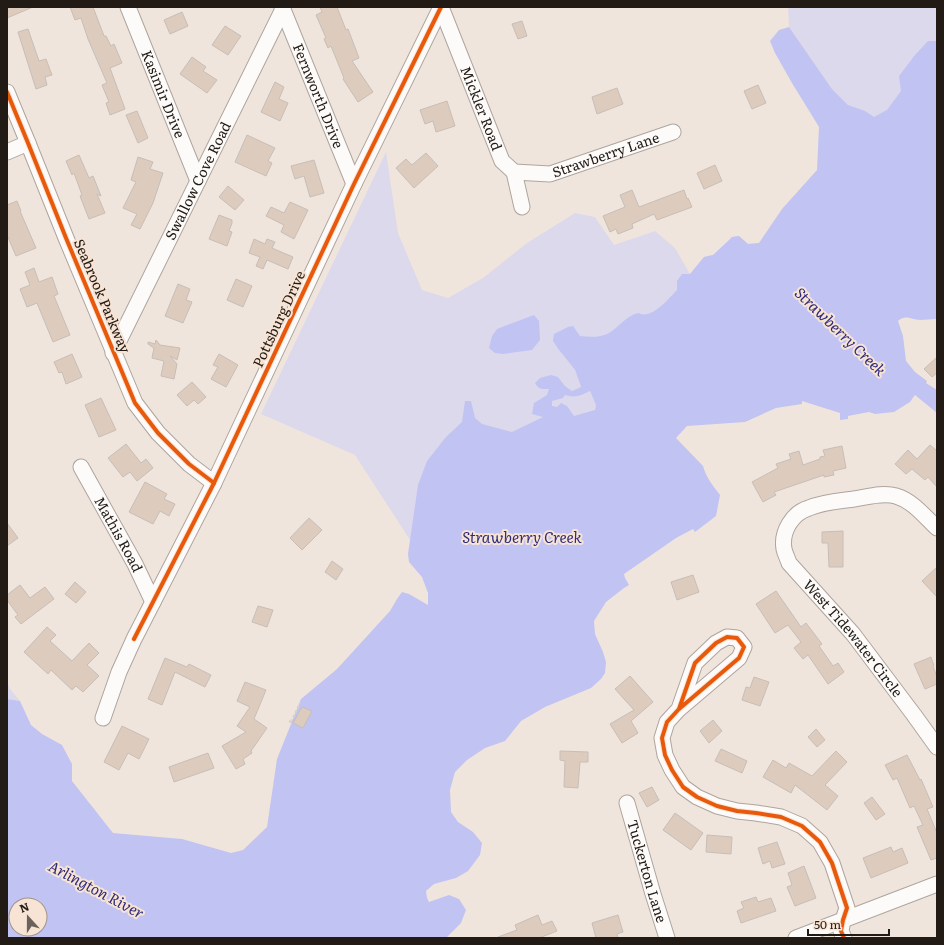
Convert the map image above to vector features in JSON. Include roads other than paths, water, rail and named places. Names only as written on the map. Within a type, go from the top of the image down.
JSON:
[{"type":"street","name":"Kasimir Drive","points":[[128,7],[198,181]]},
{"type":"street","name":"Mickler Road","points":[[441,7],[502,161],[514,172]]},
{"type":"street","name":"Pottsburg Drive","points":[[103,718],[119,672],[134,639],[214,483],[354,184],[441,7]]},
{"type":"street","name":"Swallow Cove Road","points":[[113,353],[282,8]]},
{"type":"street","name":"Fernworth Drive","points":[[282,8],[354,184]]},
{"type":"street","name":"Seabrook Parkway","points":[[7,92],[113,353],[135,403],[158,433],[189,464],[214,483]]},
{"type":"street","name":"Strawberry Lane","points":[[514,172],[550,174],[673,132]]},
{"type":"street","points":[[7,152],[28,143]]},
{"type":"street","points":[[514,172],[522,208]]},
{"type":"street","name":"Mathis Road","points":[[81,468],[135,564],[153,602]]},
{"type":"street","name":"West Tidewater Circle","points":[[937,528],[906,500],[896,496],[881,495],[833,501],[807,508],[796,516],[788,525],[784,535],[784,549],[789,563],[852,634],[937,747]]},
{"type":"street","points":[[679,709],[695,663],[716,644],[727,637],[737,638],[744,647],[740,658],[679,709],[667,722],[662,738],[665,755],[672,770],[683,787],[697,797],[717,806],[737,811],[781,817],[802,826],[820,842],[832,863],[847,908],[841,931],[844,938]]},
{"type":"street","name":"Tuckerton Lane","points":[[627,804],[653,894],[668,938]]},
{"type":"street","points":[[796,938],[937,884]]},
{"type":"water","name":"Strawberry Creek","points":[[789,27],[832,89],[848,105],[865,111],[874,117],[887,110],[901,91],[899,76],[915,55],[928,41],[937,41],[937,319],[917,320],[904,318],[898,321],[903,336],[906,361],[915,372],[927,381],[926,383],[937,390],[937,413],[915,395],[910,402],[894,412],[875,414],[869,412],[848,416],[848,419],[840,420],[840,413],[802,401],[802,404],[776,408],[745,422],[687,426],[676,438],[703,466],[712,485],[720,495],[716,516],[695,532],[693,529],[676,538],[624,574],[629,585],[606,602],[594,621],[595,634],[606,662],[605,673],[601,679],[591,688],[545,707],[521,721],[505,741],[485,748],[467,760],[455,772],[450,790],[451,812],[458,822],[473,832],[482,843],[480,855],[468,871],[456,878],[434,884],[426,891],[429,902],[449,895],[459,899],[466,910],[461,923],[446,938],[7,938],[7,699],[20,701],[31,725],[42,734],[62,745],[72,764],[72,781],[113,833],[182,839],[231,853],[243,850],[267,827],[277,759],[301,699],[337,669],[390,611],[402,592],[409,594],[428,605],[428,593],[422,577],[409,562],[408,554],[418,485],[427,461],[446,437],[462,422],[465,401],[471,401],[475,418],[482,424],[512,432],[543,417],[532,414],[534,403],[547,395],[549,389],[541,389],[536,385],[535,383],[540,378],[551,375],[558,377],[565,386],[572,391],[581,387],[575,370],[553,341],[554,334],[573,326],[580,336],[602,336],[609,333],[634,314],[649,314],[659,308],[677,290],[677,281],[682,274],[690,274],[704,257],[713,255],[732,237],[739,236],[748,244],[759,243],[782,209],[817,170],[819,127],[792,83],[770,41],[779,30]],"holes":[[[590,391],[596,405],[595,410],[574,416],[567,406],[561,403],[557,407],[552,406],[552,401],[563,398],[565,395],[578,396]]]},
{"type":"water","points":[[534,315],[539,321],[540,340],[532,350],[503,354],[495,353],[489,348],[492,336],[497,329]]},
{"type":"water label","name":"Arlington River","points":[[96,890]]}]
